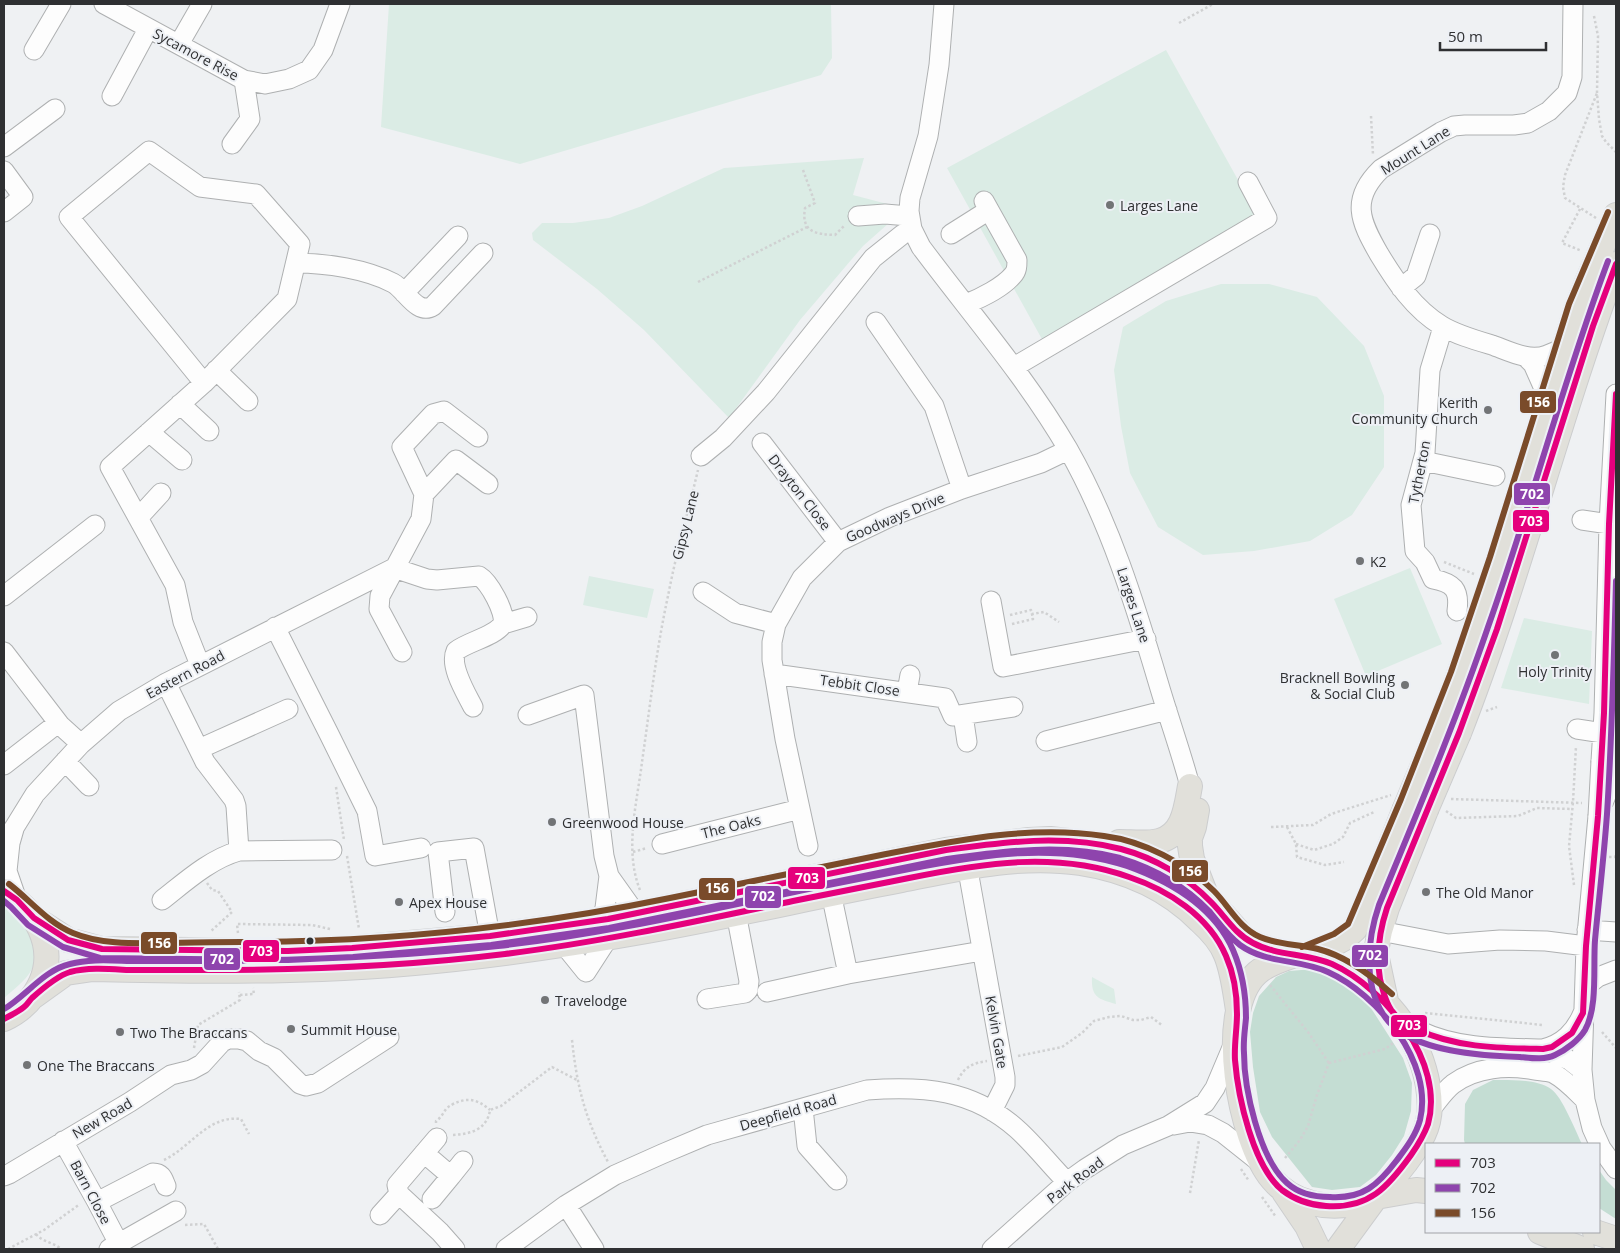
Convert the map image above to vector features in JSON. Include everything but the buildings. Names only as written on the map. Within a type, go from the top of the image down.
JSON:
[{"type":"main road","points":[[1449,730],[1471,643],[1588,280],[1606,216]]},
{"type":"main road","points":[[1318,1249],[1307,1226],[1284,1192],[1271,1178],[1273,1161],[1247,1123],[1239,1090],[1234,1042],[1238,1010],[1248,985],[1258,972],[1279,961],[1336,943],[1355,929],[1409,805],[1449,730],[1497,629],[1593,326],[1616,264]]},
{"type":"main road","points":[[1098,844],[1158,842],[1169,838],[1182,821],[1190,786]]},
{"type":"main road","points":[[1190,786],[1197,808],[1190,838],[1192,859],[1206,895]]},
{"type":"main road","points":[[1392,1010],[1377,959],[1377,946],[1390,934],[1387,908],[1409,805]]},
{"type":"main road","points":[[34,996],[66,973],[77,970],[323,969],[452,959],[564,946],[605,929],[639,904],[906,852],[946,850],[1029,840],[1098,844],[1113,846],[1148,858],[1173,871],[1206,895],[1244,938],[1257,945],[1328,962],[1352,974],[1374,990],[1392,1010],[1414,1041],[1422,1062],[1428,1087],[1434,1143]]},
{"type":"main road","points":[[10,895],[34,918],[68,940],[102,950],[288,951],[605,929],[736,913],[972,866],[1013,861],[1066,861],[1099,867],[1144,881],[1164,892],[1194,914],[1214,936],[1226,955],[1238,1010]]},
{"type":"main road","points":[[4,1019],[26,1006],[42,983],[46,960],[44,941],[34,918]]},
{"type":"main road","points":[[1338,1249],[1376,1197],[1398,1173],[1412,1153],[1423,1136],[1430,1115]]},
{"type":"main road","points":[[1284,1192],[1308,1202],[1334,1207],[1356,1204],[1376,1197],[1416,1190],[1425,1191]]},
{"type":"main road","points":[[1542,1233],[1582,1249]]},
{"type":"main road","points":[[1598,1233],[1616,1240]]},
{"type":"street","points":[[34,50],[61,4]]},
{"type":"street","name":"Sycamore Rise","points":[[104,4],[244,80],[266,84],[289,79],[308,70],[323,50],[340,4]]},
{"type":"street","points":[[179,44],[202,4]]},
{"type":"street","points":[[701,456],[723,438],[766,392],[873,258],[903,234],[911,223],[910,198],[928,136],[939,65],[944,4]]},
{"type":"street","name":"Mount Lane","points":[[1565,347],[1546,356],[1526,357],[1470,338],[1443,326],[1413,303],[1401,288],[1363,223],[1362,200],[1366,187],[1374,176],[1389,164],[1441,132],[1454,126],[1528,123],[1549,111],[1567,93],[1572,77],[1573,4]]},
{"type":"street","points":[[112,96],[148,29]]},
{"type":"street","points":[[232,144],[250,119],[244,80]]},
{"type":"street","points":[[4,147],[55,109]]},
{"type":"street","points":[[200,665],[183,622],[175,585],[110,467],[210,377],[287,299],[300,244],[256,194],[200,187],[149,151],[69,217],[210,377],[248,400]]},
{"type":"street","points":[[4,170],[23,197],[4,212]]},
{"type":"street","points":[[1014,367],[1267,218],[1248,182]]},
{"type":"street","points":[[951,234],[986,205],[1017,260],[1017,269],[1013,275],[986,296],[966,304]]},
{"type":"street","points":[[858,216],[885,214],[911,223]]},
{"type":"street","name":"Larges Lane","points":[[911,223],[921,247],[1014,367],[1068,450],[1101,516],[1146,639],[1190,786]]},
{"type":"street","points":[[1401,288],[1416,276],[1430,234]]},
{"type":"street","points":[[404,293],[458,236]]},
{"type":"street","points":[[296,263],[310,263],[364,272],[393,283],[418,306],[430,308],[483,253]]},
{"type":"street","points":[[876,322],[934,406],[962,489]]},
{"type":"street","name":"Tytherton","points":[[1443,326],[1430,370],[1425,453],[1411,505],[1415,551],[1425,562],[1433,579],[1446,582],[1457,590],[1459,599],[1457,611]]},
{"type":"street","points":[[1526,357],[1533,364],[1549,400]]},
{"type":"street","points":[[1599,1143],[1592,1128],[1585,1100],[1582,1070],[1583,1013],[1586,938],[1598,816],[1609,766],[1603,733],[1611,667],[1609,524],[1616,394]]},
{"type":"street","points":[[180,404],[209,431]]},
{"type":"street","points":[[402,652],[379,609],[380,596],[421,519],[424,494],[402,447],[433,414],[439,411],[444,411],[478,437]]},
{"type":"street","points":[[150,432],[182,460]]},
{"type":"street","name":"Drayton Close","points":[[762,443],[838,542]]},
{"type":"street","name":"Goodways Drive","points":[[774,674],[772,642],[776,624],[802,578],[838,542],[890,517],[962,489],[1042,463],[1068,450]]},
{"type":"street","points":[[424,494],[456,460],[488,484]]},
{"type":"street","points":[[1423,461],[1494,476]]},
{"type":"street","points":[[138,518],[160,493]]},
{"type":"street","points":[[1582,520],[1609,524]]},
{"type":"street","points":[[4,596],[95,525]]},
{"type":"street","points":[[394,568],[427,580],[479,576],[486,582],[495,597],[504,619],[503,624]]},
{"type":"street","name":"Eastern Road","points":[[10,895],[7,871],[9,835],[35,794],[80,744],[118,711],[166,682],[394,568]]},
{"type":"street","points":[[703,592],[734,614],[776,624]]},
{"type":"street","points":[[994,616],[1003,667],[1146,639]]},
{"type":"street","points":[[473,707],[456,670],[455,654],[460,648],[500,628],[503,624],[527,617]]},
{"type":"street","points":[[275,627],[366,811],[374,856],[421,848]]},
{"type":"street","points":[[4,652],[58,723],[80,744]]},
{"type":"street","points":[[774,674],[785,739],[808,846]]},
{"type":"street","name":"Tebbit Close","points":[[774,674],[908,683],[945,698],[954,716],[963,715]]},
{"type":"street","points":[[166,682],[209,769],[234,800],[239,851]]},
{"type":"street","points":[[528,715],[584,695],[604,856],[609,876],[605,908],[605,929]]},
{"type":"street","points":[[967,742],[963,715],[1013,707]]},
{"type":"street","points":[[199,750],[288,709]]},
{"type":"street","points":[[1046,741],[1167,710]]},
{"type":"street","points":[[4,764],[58,723]]},
{"type":"street","points":[[1576,736],[1603,733]]},
{"type":"street","points":[[65,761],[89,786]]},
{"type":"street","name":"The Oaks","points":[[662,844],[800,808]]},
{"type":"street","points":[[162,900],[199,872],[228,854],[239,851],[341,848]]},
{"type":"street","points":[[444,912],[438,852],[474,848],[490,936]]},
{"type":"street","points":[[609,876],[639,904]]},
{"type":"street","name":"Kelvin Gate","points":[[969,876],[1005,1077],[1005,1085],[992,1111]]},
{"type":"street","points":[[831,893],[848,974]]},
{"type":"street","points":[[707,1000],[745,993],[748,990],[749,981],[736,913]]},
{"type":"street","points":[[1390,934],[1448,944],[1500,940],[1546,942],[1586,938],[1616,932]]},
{"type":"street","points":[[767,992],[848,974],[982,951]]},
{"type":"street","points":[[1585,987],[1598,977],[1616,970]]},
{"type":"street","points":[[1392,1010],[1427,1034],[1463,1044],[1542,1049],[1552,1047],[1572,1033],[1583,1013]]},
{"type":"street","name":"New Road","points":[[4,1176],[172,1075],[191,1070],[202,1064],[222,1042],[228,1039],[239,1039],[264,1055],[274,1058],[300,1084],[306,1086],[318,1083],[389,1037]]},
{"type":"street","name":"Park Road","points":[[992,1249],[1067,1182],[1085,1169],[1123,1145],[1168,1126],[1205,1103],[1215,1088],[1234,1042]]},
{"type":"street","points":[[1542,1049],[1570,1060],[1582,1070]]},
{"type":"street","points":[[1430,1115],[1452,1085],[1476,1072],[1498,1068],[1524,1068],[1550,1072],[1566,1081],[1585,1100]]},
{"type":"street","name":"Deepfield Road","points":[[506,1249],[566,1205],[615,1175],[707,1135],[867,1090],[910,1088],[952,1093],[992,1111],[1016,1128],[1067,1182]]},
{"type":"street","points":[[803,1108],[807,1146],[837,1180]]},
{"type":"street","name":"Park Road","points":[[1168,1126],[1190,1122],[1208,1125],[1273,1161]]},
{"type":"street","points":[[437,1138],[397,1185],[399,1194],[440,1232],[455,1249]]},
{"type":"street","name":"Barn Close","points":[[63,1141],[97,1202],[114,1247],[176,1211]]},
{"type":"street","points":[[1600,1146],[1616,1169]]},
{"type":"street","points":[[424,1153],[457,1168],[432,1199]]},
{"type":"street","points":[[97,1202],[131,1194],[153,1173],[161,1175],[166,1186]]},
{"type":"street","points":[[380,1215],[399,1194]]},
{"type":"street","points":[[566,1205],[594,1249]]},
{"type":"path","points":[[1180,23],[1213,4]]},
{"type":"path","points":[[1594,16],[1598,36],[1597,93],[1602,136],[1616,152]]},
{"type":"path","points":[[1597,93],[1565,175],[1563,187],[1565,198],[1580,209],[1606,216]]},
{"type":"path","points":[[1371,116],[1374,176]]},
{"type":"path","points":[[803,170],[815,203],[805,208],[803,218],[807,227],[818,234],[835,235],[844,226],[846,216],[858,216]]},
{"type":"path","points":[[1580,209],[1562,244],[1585,252]]},
{"type":"path","points":[[698,282],[807,227]]},
{"type":"path","name":"Gipsy Lane","points":[[639,904],[632,852],[651,697],[668,596],[701,456]]},
{"type":"path","points":[[1441,561],[1492,581]]},
{"type":"path","points":[[1031,610],[1033,619],[994,616],[1031,610]]},
{"type":"path","points":[[1032,614],[1044,612],[1059,622]]},
{"type":"path","points":[[1483,712],[1497,707]]},
{"type":"path","points":[[1575,887],[1569,846],[1576,736]]},
{"type":"path","points":[[336,787],[341,848],[360,931]]},
{"type":"path","points":[[1271,827],[1313,825],[1331,814],[1387,796],[1409,805]]},
{"type":"path","points":[[1572,809],[1536,808],[1518,816],[1456,818],[1446,812],[1449,799],[1582,803]]},
{"type":"path","points":[[1296,844],[1314,850],[1334,844],[1343,837],[1350,823],[1374,812]]},
{"type":"path","points":[[1287,826],[1296,844],[1297,856],[1325,865],[1344,862]]},
{"type":"path","points":[[1606,857],[1615,857],[1616,853]]},
{"type":"path","points":[[199,872],[212,890],[218,891],[232,912],[210,932],[209,938]]},
{"type":"path","points":[[237,932],[237,924],[312,925],[336,931]]},
{"type":"path","points":[[1268,982],[1308,1032],[1329,1063]]},
{"type":"path","points":[[198,1025],[240,1000],[240,994],[254,994],[253,986]]},
{"type":"path","points":[[1426,1013],[1543,1025]]},
{"type":"path","points":[[1018,1056],[1062,1047],[1082,1033],[1094,1021],[1108,1017],[1120,1016],[1133,1020],[1151,1017],[1163,1026]]},
{"type":"path","points":[[1602,1032],[1616,1048]]},
{"type":"path","points":[[572,1040],[577,1080],[588,1120],[615,1175]]},
{"type":"path","points":[[1329,1063],[1376,1052],[1385,1049],[1393,1043]]},
{"type":"path","points":[[952,1093],[959,1076],[968,1066],[990,1061]]},
{"type":"path","points":[[1273,1161],[1300,1140],[1308,1126],[1329,1063]]},
{"type":"path","points":[[490,1110],[483,1105],[469,1100],[460,1100],[450,1105],[436,1121],[437,1138],[476,1131],[484,1124],[490,1110],[501,1106],[552,1067],[577,1080]]},
{"type":"path","points":[[1190,1193],[1200,1133]]},
{"type":"path","points":[[36,1234],[41,1240],[55,1244],[61,1249]]},
{"type":"shaded area","points":[[389,4],[831,4],[832,58],[821,75],[520,164],[381,127]]},
{"type":"shaded area","name":"Larges Lane","points":[[1166,50],[1258,216],[1043,341],[947,168]]},
{"type":"shaded area","points":[[864,158],[853,195],[895,206],[889,223],[863,246],[800,320],[729,418],[644,330],[597,289],[533,240],[532,233],[542,223],[573,223],[609,218],[642,206],[724,168]]},
{"type":"shaded area","points":[[1221,284],[1269,284],[1317,297],[1364,346],[1384,396],[1384,467],[1352,515],[1310,541],[1254,551],[1203,555],[1158,527],[1130,473],[1121,426],[1114,370],[1123,327],[1166,301]]},
{"type":"shaded area","points":[[1410,568],[1442,644],[1366,676],[1334,599]]},
{"type":"shaded area","points":[[589,576],[654,589],[647,618],[583,605]]},
{"type":"shaded area","points":[[1524,618],[1592,631],[1589,704],[1501,688]]},
{"type":"shaded area","points":[[4,902],[9,905],[30,933],[36,950],[33,967],[29,974],[4,998]]},
{"type":"shaded area","points":[[1092,977],[1114,989],[1116,1004],[1100,999],[1094,993]]},
{"type":"green space","points":[[1314,969],[1328,973],[1362,994],[1403,1058],[1412,1083],[1411,1111],[1404,1136],[1376,1175],[1360,1187],[1332,1190],[1312,1187],[1272,1137],[1260,1112],[1250,1032],[1253,1013],[1259,996],[1276,977],[1289,971]]},
{"type":"green space","points":[[1493,1080],[1515,1080],[1538,1083],[1545,1086],[1551,1089],[1560,1099],[1582,1143],[1465,1143],[1465,1104],[1473,1090]]},
{"type":"green space","points":[[1600,1171],[1616,1190],[1616,1219],[1600,1209]]},
{"type":"transit line","name":"156","points":[[1302,947],[1334,934],[1348,924],[1401,799],[1451,672],[1490,557],[1569,304],[1608,212]]},
{"type":"transit line","name":"702","points":[[1608,261],[1576,352],[1519,536],[1476,662],[1375,919],[1369,965],[1374,996],[1380,1010],[1389,1022],[1401,1032],[1416,1040],[1432,1046],[1469,1053],[1542,1058],[1551,1057],[1576,1041],[1585,1030],[1589,1021],[1593,999],[1595,940],[1607,814],[1612,727],[1616,581]]},
{"type":"transit line","name":"703","points":[[1616,264],[1593,326],[1497,629],[1459,733],[1387,908],[1382,926],[1378,952],[1379,970],[1382,988],[1391,1010],[1401,1021],[1416,1029],[1447,1040],[1478,1046],[1543,1049],[1552,1047],[1572,1033],[1583,1013],[1586,946],[1598,816],[1604,713],[1609,524],[1616,394]]},
{"type":"transit line","name":"156","points":[[9,884],[64,929],[97,940],[123,943],[150,943],[349,939],[457,931],[564,917],[967,839],[1022,833],[1077,833],[1119,839],[1149,848],[1163,855],[1203,881],[1240,922],[1253,933],[1274,942],[1311,947],[1338,956],[1367,973],[1392,994]]},
{"type":"transit line","name":"703","points":[[4,891],[17,900],[34,918],[68,940],[102,949],[288,951],[352,948],[490,936],[608,919],[968,847],[1034,841],[1099,844],[1134,853],[1158,863],[1192,884],[1241,935],[1253,943],[1272,950],[1322,960],[1352,975],[1372,990],[1406,1030],[1419,1052],[1428,1076],[1431,1100],[1428,1124],[1418,1144],[1394,1177],[1376,1194],[1366,1200],[1341,1206],[1314,1204],[1287,1194],[1272,1179],[1263,1165],[1249,1130],[1240,1093],[1235,1060],[1237,1014],[1234,984],[1231,970],[1219,942],[1186,906],[1144,882],[1102,869],[1047,862],[991,864],[964,868],[614,937],[505,954],[395,964],[321,968],[77,970],[55,980],[36,994],[22,1009],[4,1019]]},
{"type":"transit line","name":"702","points":[[4,901],[28,925],[63,947],[100,958],[288,960],[353,957],[491,945],[609,928],[969,856],[1034,850],[1099,853],[1132,862],[1179,886],[1200,902],[1240,945],[1250,951],[1317,968],[1347,982],[1365,996],[1398,1032],[1410,1053],[1418,1076],[1422,1098],[1420,1120],[1413,1136],[1390,1169],[1369,1189],[1352,1196],[1330,1197],[1307,1194],[1291,1186],[1277,1172],[1268,1157],[1250,1103],[1245,1068],[1246,1018],[1243,983],[1239,966],[1225,935],[1202,908],[1159,879],[1127,866],[1073,854],[1018,853],[963,859],[619,928],[498,946],[394,955],[359,957],[290,960],[220,961],[104,960],[78,962],[61,967],[43,977],[4,1009]]},
{"type":"place","name":"Larges Lane","points":[[1110,205]]},
{"type":"place","name":"Kerith Community Church","points":[[1488,410]]},
{"type":"place","name":"K2","points":[[1360,561]]},
{"type":"place","name":"Holy Trinity","points":[[1555,655]]},
{"type":"place","name":"Bracknell Bowling & Social Club","points":[[1405,685]]},
{"type":"place","name":"Greenwood House","points":[[552,822]]},
{"type":"place","name":"The Old Manor","points":[[1426,892]]},
{"type":"place","name":"Apex House","points":[[399,902]]},
{"type":"place","name":"Travelodge","points":[[545,1000]]},
{"type":"place","name":"Summit House","points":[[291,1029]]},
{"type":"place","name":"Two The Braccans","points":[[120,1032]]},
{"type":"place","name":"One The Braccans","points":[[27,1065]]}]
